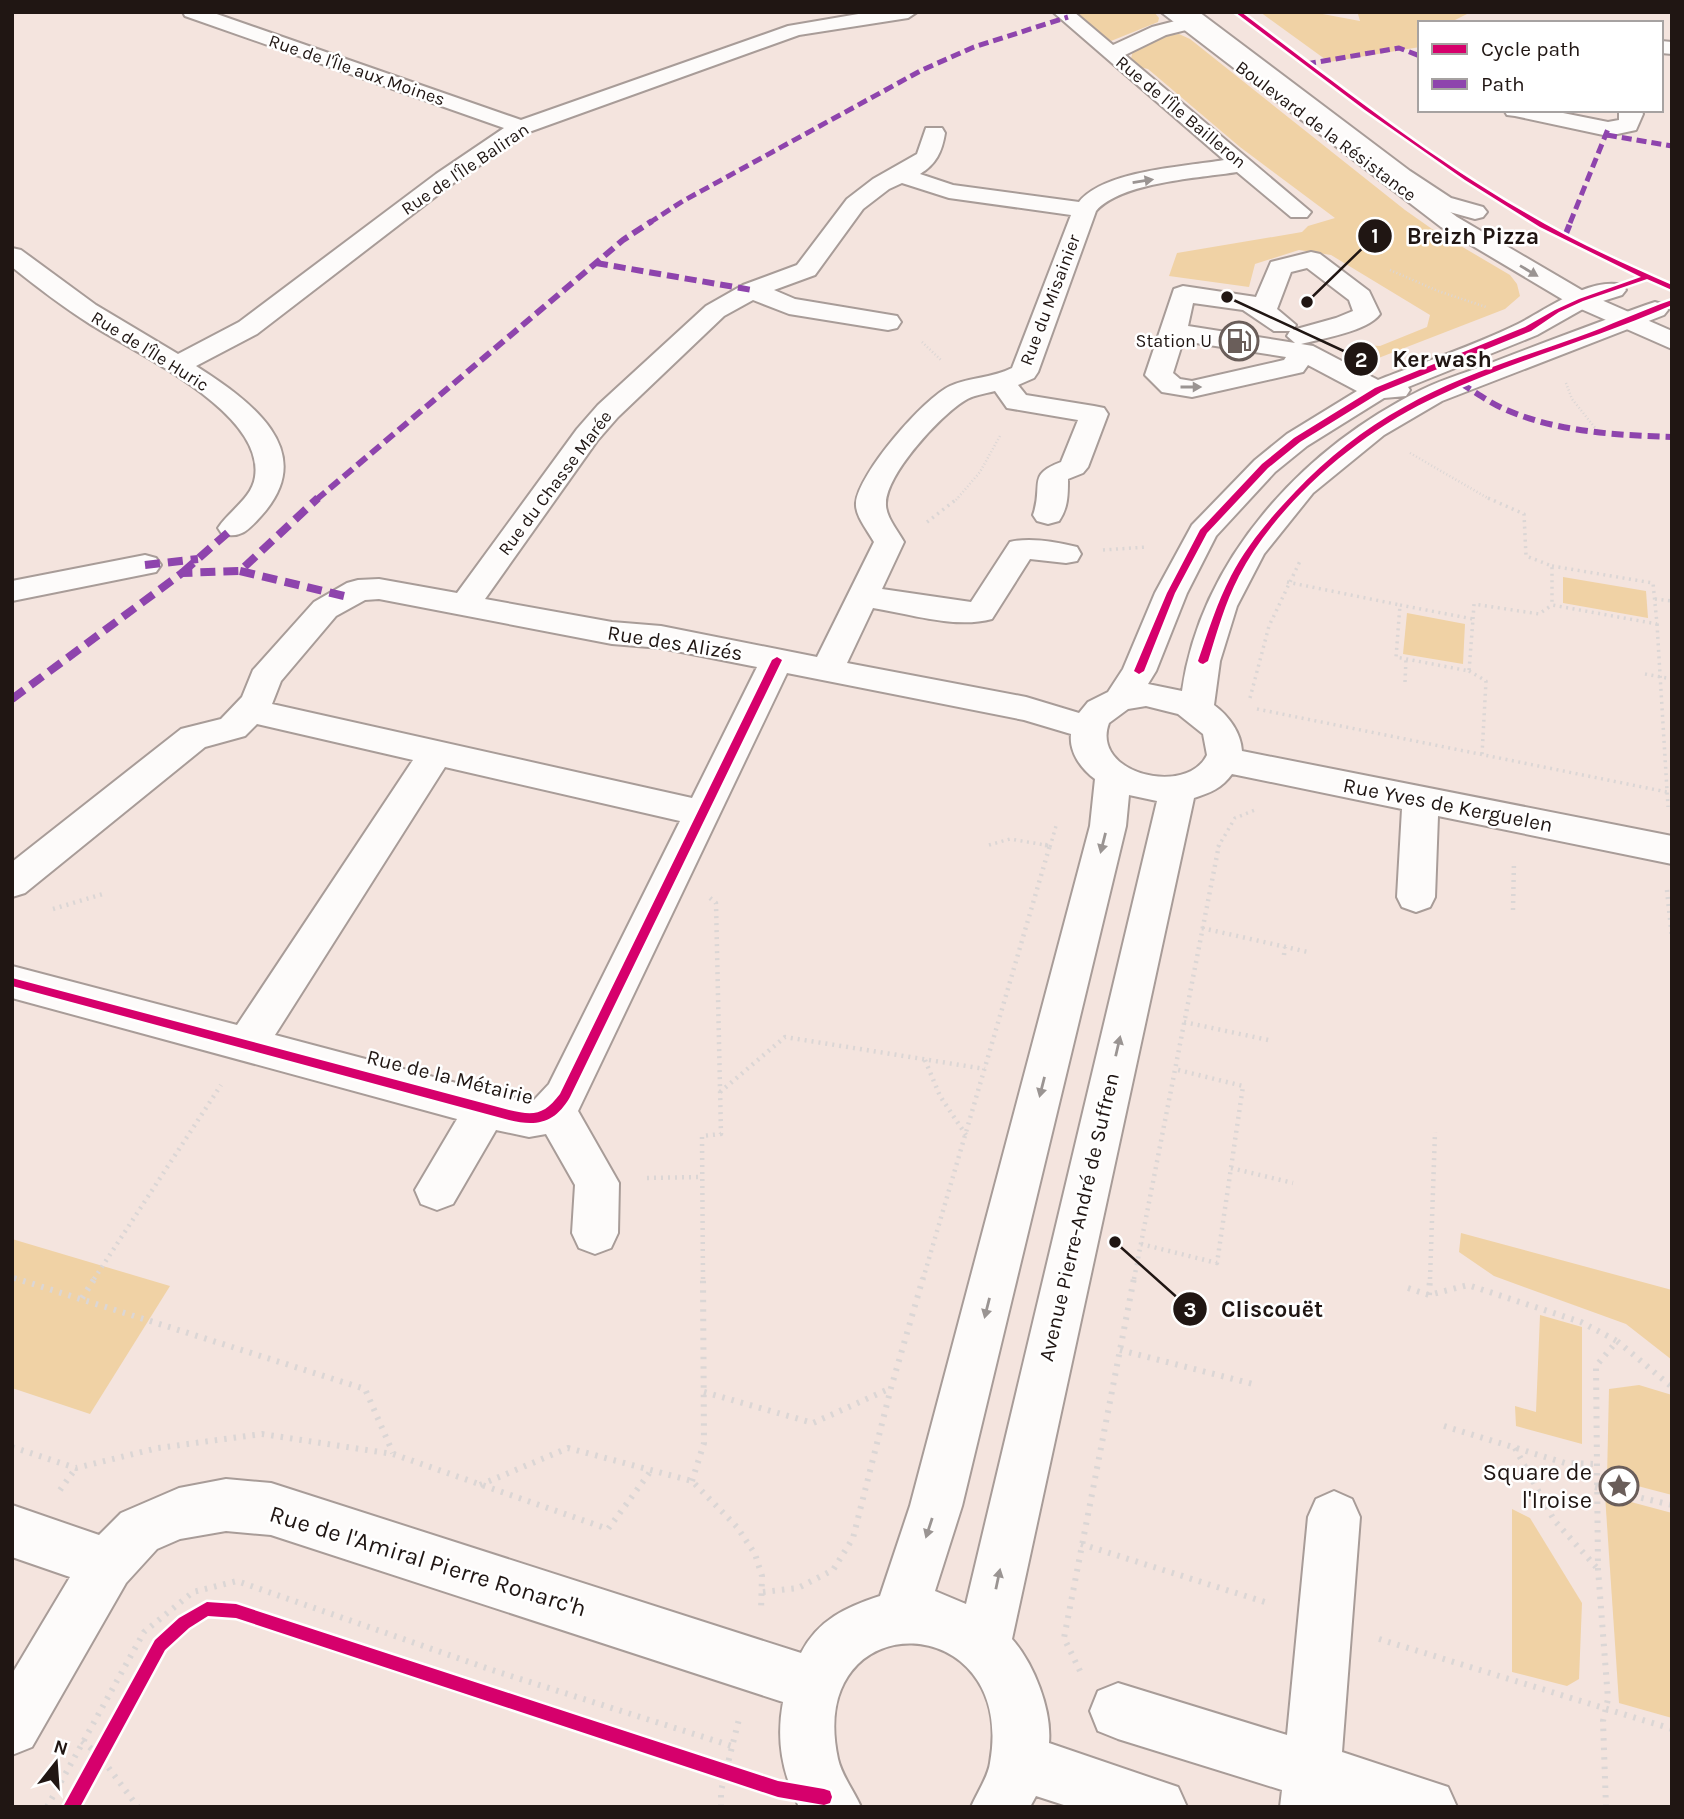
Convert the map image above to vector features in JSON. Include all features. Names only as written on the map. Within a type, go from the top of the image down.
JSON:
[{"type":"street","name":"Rue de l'Île aux Moines","points":[[192,12],[521,127]]},
{"type":"street","name":"Rue de l'Île Baliran","points":[[177,365],[248,328],[444,179],[521,127],[795,30],[908,12]]},
{"type":"street","name":"Rue de l'Île Bailleron","points":[[1062,12],[1299,212]]},
{"type":"street","points":[[1111,54],[1186,15]]},
{"type":"street","name":"Boulevard de la Résistance","points":[[1186,15],[1437,188],[1566,262]]},
{"type":"street","name":"Boulevard de la Résistance","points":[[1186,15],[1446,213],[1581,300],[1672,341]]},
{"type":"street","points":[[774,21],[795,30]]},
{"type":"street","points":[[1543,113],[1608,129],[1628,125],[1631,112]]},
{"type":"street","name":"Rue du Chasse Marée","points":[[464,606],[587,435],[608,411],[715,311],[752,290],[806,270],[855,204],[881,184],[922,162],[932,152],[934,133]]},
{"type":"street","name":"Rue du Misainier","points":[[889,542],[871,505],[880,476],[943,401],[973,388],[1009,392],[1030,360],[1085,210],[1102,191],[1119,184],[1242,164]]},
{"type":"street","points":[[901,175],[948,191],[1085,210]]},
{"type":"street","points":[[1446,213],[1475,212]]},
{"type":"street","name":"Rue de l'Île Huric","points":[[12,255],[99,319],[177,365],[244,416],[262,436],[269,456],[270,479],[254,504],[233,528]]},
{"type":"street","points":[[1172,332],[1302,344],[1367,314],[1360,296],[1311,259],[1280,267],[1263,312]]},
{"type":"street","points":[[1586,274],[1663,314]]},
{"type":"street","points":[[752,290],[789,306],[888,322]]},
{"type":"street","points":[[1121,698],[1139,671],[1171,593],[1203,532],[1265,466],[1297,440],[1378,390],[1528,329],[1581,300],[1613,290]]},
{"type":"street","points":[[1302,344],[1293,366],[1192,389],[1172,386],[1159,375],[1183,294],[1250,303],[1355,381],[1378,390],[1402,390],[1432,395]]},
{"type":"street","points":[[1197,708],[1203,662],[1221,606],[1250,551],[1303,487],[1382,423],[1432,395],[1557,346],[1626,322],[1663,314]]},
{"type":"street","points":[[1378,390],[1376,401],[1382,423]]},
{"type":"street","points":[[1009,392],[1094,414],[1073,467],[1053,475],[1053,500],[1048,515]]},
{"type":"street","points":[[827,670],[889,542]]},
{"type":"street","points":[[863,596],[964,613],[981,612],[1021,549],[1066,554]]},
{"type":"street","points":[[12,590],[145,565]]},
{"type":"street","name":"Rue des Alizés","points":[[250,711],[258,699],[265,678],[325,609],[358,590],[379,589],[612,633],[661,637],[1026,709],[1088,727]]},
{"type":"street","name":"Rue de la Métairie","points":[[12,982],[486,1109],[523,1118],[542,1119],[555,1110],[776,660]]},
{"type":"street","points":[[1146,695],[1173,698],[1197,708],[1216,723],[1225,741],[1223,760],[1207,779],[1178,789],[1155,790],[1133,785],[1113,776],[1096,761],[1087,744],[1088,727],[1095,715],[1106,705],[1121,698],[1146,695]]},
{"type":"street","points":[[12,883],[193,738],[233,728],[250,711],[701,813]]},
{"type":"street","points":[[246,1045],[435,754]]},
{"type":"street","name":"Rue Yves de Kerguelen","points":[[1223,760],[1421,800],[1671,861]]},
{"type":"street","points":[[901,1614],[936,1506],[977,1349],[1108,826],[1113,776]]},
{"type":"street","name":"Avenue Pierre-André de Suffren","points":[[984,1646],[1178,789]]},
{"type":"street","points":[[1416,897],[1421,800]]},
{"type":"street","points":[[438,1190],[486,1109]]},
{"type":"street","points":[[555,1110],[597,1183],[595,1233]]},
{"type":"street","name":"Rue de l'Amiral Pierre Ronarc'h","points":[[17,1710],[107,1563],[139,1531],[179,1514],[226,1505],[271,1509],[814,1685]]},
{"type":"street","points":[[1311,1790],[1334,1517]]},
{"type":"street","points":[[12,1531],[107,1563]]},
{"type":"street","points":[[832,1807],[824,1797],[809,1761],[806,1723],[814,1685],[828,1659],[848,1637],[873,1622],[901,1614],[923,1614],[944,1620],[984,1646],[1002,1670],[1016,1697],[1022,1729],[1010,1784],[1158,1807]]},
{"type":"street","points":[[1100,1692],[1311,1790],[1428,1807]]},
{"type":"path","points":[[1387,269],[1492,310]]},
{"type":"path","points":[[888,322],[914,335],[973,388]]},
{"type":"path","points":[[1565,380],[1572,399],[1600,434]]},
{"type":"path","points":[[889,542],[937,516],[970,485],[996,445],[1009,392]]},
{"type":"path","points":[[1400,459],[1419,447]]},
{"type":"path","points":[[1409,453],[1492,501],[1524,514],[1526,556],[1552,566],[1653,583],[1671,861],[1667,883],[1672,938]]},
{"type":"path","points":[[1305,552],[1286,582],[1269,622],[1248,708],[1667,792]]},
{"type":"path","points":[[1552,566],[1552,606]]},
{"type":"path","points":[[1286,582],[1474,619]]},
{"type":"path","points":[[1655,599],[1672,601]]},
{"type":"path","points":[[1469,671],[1474,604],[1539,614],[1552,606],[1657,625]]},
{"type":"path","points":[[1400,605],[1396,657],[1469,671],[1486,681],[1482,754]]},
{"type":"path","points":[[1405,682],[1406,659]]},
{"type":"path","points":[[1645,674],[1672,679]]},
{"type":"path","points":[[1100,1692],[1064,1637],[1217,849],[1235,818],[1259,808]]},
{"type":"path","points":[[763,1592],[798,1588],[833,1570],[853,1538],[891,1388],[1059,817]]},
{"type":"path","points":[[989,845],[1010,839],[1051,846]]},
{"type":"path","points":[[692,1481],[704,1443],[702,1136],[721,1134],[716,904],[707,896]]},
{"type":"path","points":[[1202,928],[1308,953]]},
{"type":"path","points":[[1284,955],[1285,947]]},
{"type":"path","points":[[1184,1021],[1273,1041]]},
{"type":"path","points":[[720,1093],[785,1037],[985,1069]]},
{"type":"path","points":[[82,1298],[246,1045]]},
{"type":"path","points":[[924,1059],[940,1096],[966,1135]]},
{"type":"path","points":[[1141,1244],[1217,1263],[1242,1086],[1174,1069]]},
{"type":"path","points":[[1429,1295],[1435,1132]]},
{"type":"path","points":[[1231,1168],[1293,1183]]},
{"type":"path","points":[[12,1277],[365,1389],[393,1454]]},
{"type":"path","points":[[1408,1288],[1429,1295],[1468,1285],[1581,1322],[1617,1341],[1672,1387]]},
{"type":"path","points":[[1606,1807],[1603,1721],[1608,1699],[1595,1487],[1596,1366],[1617,1341]]},
{"type":"path","points":[[1120,1350],[1253,1384]]},
{"type":"path","points":[[704,1392],[813,1423],[891,1388]]},
{"type":"path","points":[[1444,1426],[1565,1463],[1595,1464]]},
{"type":"path","points":[[12,1447],[76,1468],[158,1448],[262,1434],[393,1454],[608,1529],[653,1468]]},
{"type":"path","points":[[479,1486],[568,1448],[653,1468],[692,1481],[737,1527],[755,1554],[763,1592],[760,1613]]},
{"type":"path","points":[[1515,1448],[1554,1520],[1598,1569]]},
{"type":"path","points":[[1595,1487],[1672,1506]]},
{"type":"path","points":[[47,1807],[144,1632],[192,1592],[237,1581],[495,1671],[732,1746]]},
{"type":"path","points":[[721,1807],[721,1791],[741,1712]]},
{"type":"path","points":[[82,1741],[138,1807]]},
{"type":"path","points":[[96,1760],[106,1743]]},
{"type":"path","points":[[713,1768],[739,1776]]},
{"type":"shaded area","points":[[1074,12],[1154,12],[1159,18],[1158,22],[1111,41]]},
{"type":"shaded area","points":[[1260,12],[1312,12],[1360,21],[1358,14],[1467,14],[1453,21],[1418,21],[1418,47],[1329,62]]},
{"type":"shaded area","points":[[1179,34],[1190,39],[1405,210],[1510,275],[1517,284],[1520,296],[1505,309],[1363,364],[1354,352],[1364,345],[1380,346],[1427,327],[1430,315],[1331,255],[1299,250],[1255,264],[1249,287],[1169,276],[1177,253],[1302,232],[1308,226],[1335,218],[1240,147],[1148,69],[1130,63],[1133,50],[1149,42]]},
{"type":"shaded area","points":[[1563,577],[1646,591],[1648,618],[1563,603]]},
{"type":"shaded area","points":[[1407,613],[1465,624],[1463,664],[1403,654]]},
{"type":"shaded area","points":[[1461,1233],[1672,1290],[1672,1360],[1626,1324],[1494,1276],[1459,1252]]},
{"type":"shaded area","points":[[12,1239],[170,1286],[90,1414],[12,1388]]},
{"type":"shaded area","points":[[1540,1315],[1582,1327],[1582,1444],[1516,1426],[1515,1406],[1536,1412]]},
{"type":"shaded area","points":[[1639,1385],[1672,1395],[1672,1495],[1607,1478],[1609,1389]]},
{"type":"shaded area","points":[[1605,1495],[1672,1513],[1672,1718],[1619,1703]]},
{"type":"shaded area","points":[[1512,1509],[1530,1518],[1582,1603],[1579,1679],[1567,1686],[1512,1672]]},
{"type":"marked path","points":[[12,699],[182,573],[240,571],[337,481],[623,240],[683,201],[922,70],[974,47],[1068,17]]},
{"type":"marked path","points":[[1306,64],[1399,48],[1418,55]]},
{"type":"marked path","points":[[1565,236],[1608,129]]},
{"type":"marked path","points":[[1607,135],[1672,146]]},
{"type":"marked path","points":[[596,263],[752,290]]},
{"type":"marked path","points":[[1460,383],[1502,408],[1543,422],[1607,433],[1672,437]]},
{"type":"marked path","points":[[182,573],[233,528]]},
{"type":"marked path","points":[[145,565],[198,559]]},
{"type":"marked path","points":[[240,571],[344,596]]},
{"type":"cycle path","points":[[1237,12],[1400,133],[1501,201],[1564,237],[1672,288]]},
{"type":"cycle path","points":[[1139,671],[1171,593],[1203,532],[1265,466],[1297,440],[1378,390],[1528,329],[1581,300],[1647,277]]},
{"type":"cycle path","points":[[1203,661],[1228,590],[1251,550],[1310,481],[1357,441],[1408,407],[1464,381],[1613,327],[1672,302]]},
{"type":"cycle path","points":[[12,982],[519,1118],[539,1118],[556,1108],[564,1097],[777,660]]},
{"type":"cycle path","points":[[71,1807],[160,1645],[184,1623],[207,1609],[236,1611],[778,1789],[824,1797]]},
{"type":"place","name":"Ker wash","points":[[1227,297]]},
{"type":"place","name":"Breizh Pizza","points":[[1307,302]]},
{"type":"place","name":"Station U","points":[[1239,341]]},
{"type":"place","name":"Cliscouët","points":[[1115,1242]]},
{"type":"place","name":"Square de l'Iroise","points":[[1619,1486]]}]
